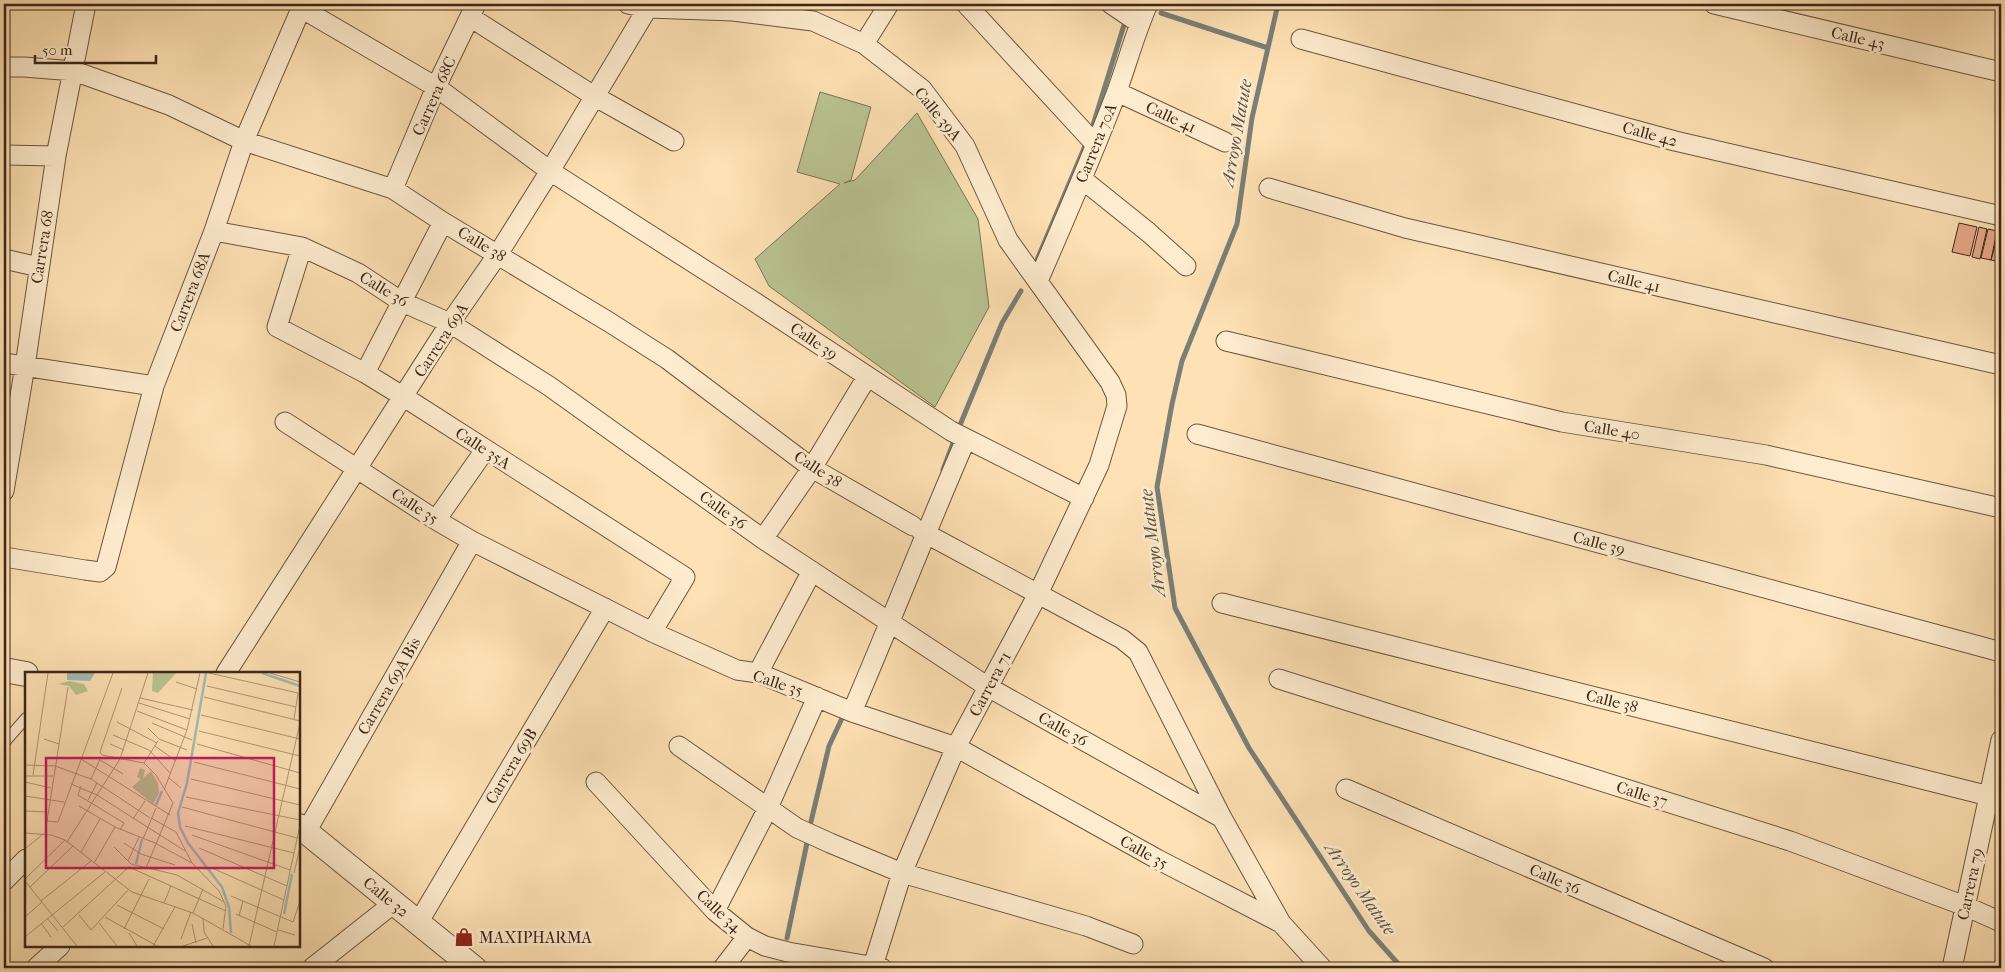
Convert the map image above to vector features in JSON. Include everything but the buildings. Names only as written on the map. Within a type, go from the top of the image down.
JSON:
[{"type":"street","name":"Carrera 68","points":[[4,483],[25,366],[56,156],[86,4]]},
{"type":"street","name":"Calle 39A","points":[[628,4],[733,11],[813,21],[864,44],[922,90],[965,146],[1008,240],[1110,382],[1116,395],[1117,406]]},
{"type":"street","points":[[864,44],[889,4]]},
{"type":"street","points":[[966,4],[1096,145]]},
{"type":"street","points":[[1111,4],[1139,23]]},
{"type":"street","name":"Carrera 70A","points":[[1038,281],[1096,145],[1139,23],[1148,4]]},
{"type":"street","name":"Calle 43","points":[[1714,4],[2001,72]]},
{"type":"street","name":"Calle 39","points":[[302,6],[436,87],[550,171],[960,436],[1084,498]]},
{"type":"street","name":"Carrera 68A","points":[[4,557],[100,572],[106,567],[154,386],[214,231],[244,140],[302,6]]},
{"type":"street","name":"Carrera 69A","points":[[227,672],[358,470],[450,323],[498,254],[649,6]]},
{"type":"street","points":[[473,10],[594,96],[674,141]]},
{"type":"street","name":"Carrera 68C","points":[[393,189],[436,87],[473,10]]},
{"type":"street","name":"Calle 42","points":[[1301,40],[1675,141],[2001,216]]},
{"type":"street","name":"Calle 38","points":[[4,67],[74,71],[169,105],[244,140],[393,189],[443,222],[667,359],[812,468],[920,530],[1122,639],[1138,652],[1222,818]]},
{"type":"street","name":"Calle 41","points":[[1116,92],[1225,142]]},
{"type":"street","points":[[4,155],[56,156]]},
{"type":"street","points":[[1082,179],[1148,232],[1186,266]]},
{"type":"street","name":"Calle 41","points":[[1269,188],[1405,228],[2001,365]]},
{"type":"street","points":[[365,373],[443,222]]},
{"type":"street","name":"Calle 36","points":[[214,231],[302,247],[358,273],[402,302],[450,323],[549,386],[763,539],[988,687],[1222,818]]},
{"type":"street","name":"Calle 35A","points":[[302,247],[278,327],[365,373],[685,576],[652,632]]},
{"type":"street","points":[[4,259],[39,267]]},
{"type":"street","name":"Calle 40","points":[[1226,341],[1562,422],[1766,454],[2001,508]]},
{"type":"street","points":[[4,363],[154,386]]},
{"type":"street","points":[[763,539],[812,468],[867,377]]},
{"type":"street","name":"Carrera 71","points":[[877,967],[902,873],[956,747],[1038,594],[1084,498],[1098,465],[1117,406]]},
{"type":"street","name":"Calle 35","points":[[285,422],[436,520],[472,541],[652,632],[737,670],[758,673],[847,709],[956,747],[1156,860],[1281,923]]},
{"type":"street","name":"Calle 39","points":[[1197,434],[2001,652]]},
{"type":"street","points":[[847,709],[960,436]]},
{"type":"street","points":[[436,520],[485,450]]},
{"type":"street","name":"Carrera 69A Bis","points":[[302,829],[472,541]]},
{"type":"street","points":[[758,673],[812,571]]},
{"type":"street","name":"Calle 38","points":[[1222,603],[1995,798]]},
{"type":"street","name":"Carrera 69B","points":[[418,923],[605,608]]},
{"type":"street","points":[[4,670],[25,674]]},
{"type":"street","name":"Calle 37","points":[[1279,679],[1790,840],[1965,906],[2001,922]]},
{"type":"street","points":[[715,911],[768,808],[817,697]]},
{"type":"street","name":"Carrera 79","points":[[1952,968],[1965,906],[1995,798],[2001,740]]},
{"type":"street","points":[[679,746],[805,832],[902,873],[1086,926],[1133,944]]},
{"type":"street","name":"Calle 34","points":[[596,782],[715,911],[747,937],[765,946],[788,952],[877,967]]},
{"type":"street","name":"Calle 36","points":[[1346,789],[1764,968]]},
{"type":"street","points":[[1222,818],[1281,923],[1322,968]]},
{"type":"street","name":"Calle 32","points":[[302,829],[474,968]]},
{"type":"street","points":[[4,881],[25,860]]},
{"type":"street","points":[[312,968],[394,903]]},
{"type":"street","points":[[732,965],[747,937]]},
{"type":"street","points":[[36,968],[59,947]]},
{"type":"lane","points":[[4,743],[25,719]]},
{"type":"green space","points":[[820,92],[871,107],[851,180],[844,183],[855,180],[917,113],[978,219],[989,307],[935,407],[769,286],[755,259],[840,184],[797,172]]},
{"type":"waterway","name":"Arroyo Matute","points":[[1278,4],[1252,118],[1237,224],[1182,361],[1157,487],[1175,608],[1249,748],[1369,931],[1402,968]]},
{"type":"waterway","points":[[1161,13],[1268,48]]},
{"type":"waterway","points":[[1093,125],[1124,25]]},
{"type":"waterway","points":[[1034,267],[1085,146]]},
{"type":"waterway","points":[[958,430],[1002,323],[1021,291]]},
{"type":"waterway","points":[[943,470],[955,438]]},
{"type":"waterway","points":[[809,830],[829,746],[844,714]]},
{"type":"waterway","points":[[787,938],[808,838]]},
{"type":"place","name":"MAXIPHARMA","points":[[464,937]]}]
